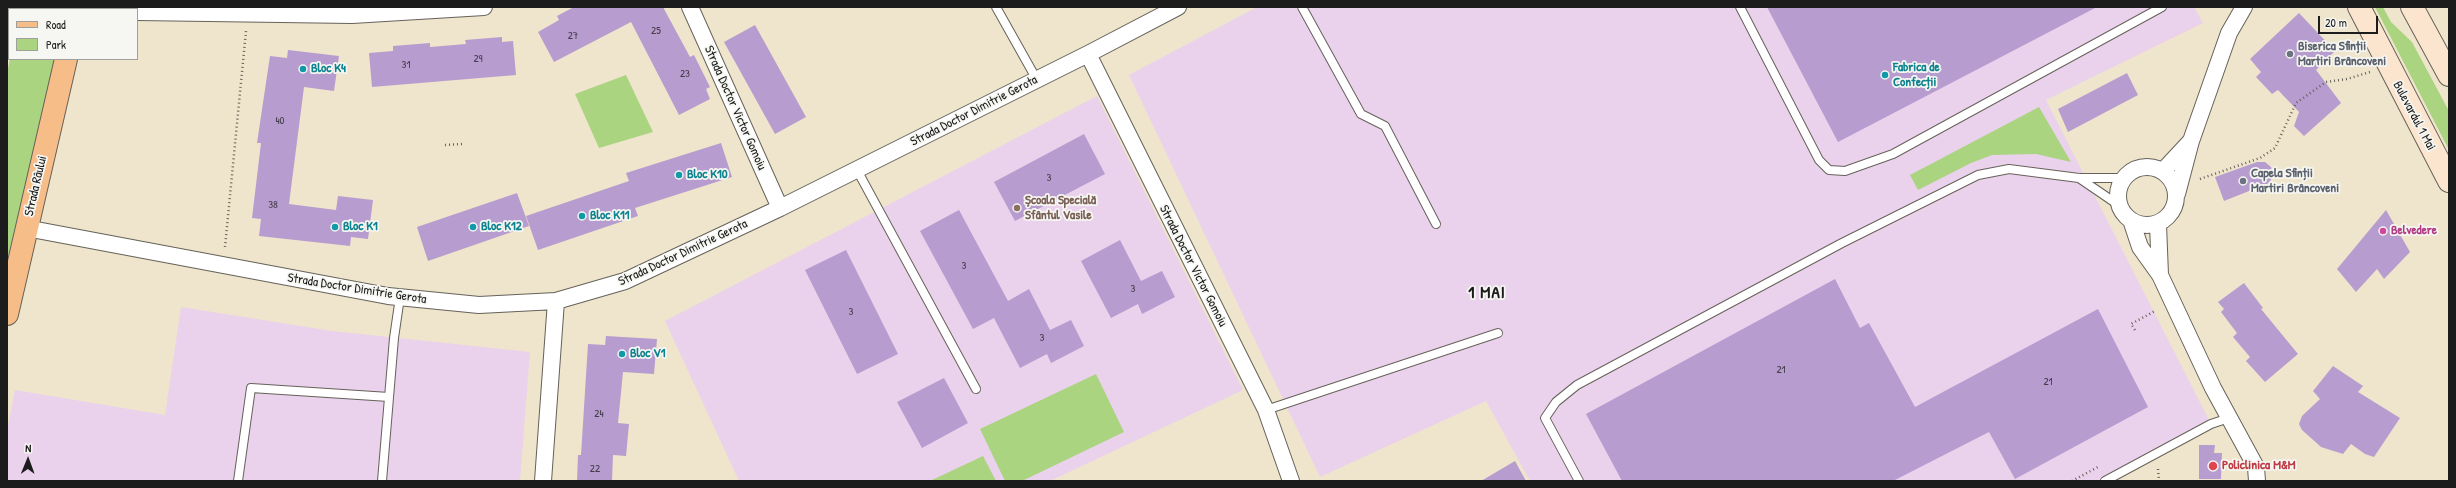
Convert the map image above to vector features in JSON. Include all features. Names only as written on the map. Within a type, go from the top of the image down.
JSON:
[{"type":"main road","name":"Bulevardul 1 Mai","points":[[2359,7],[2387,66],[2449,181]]},
{"type":"main road","points":[[2412,7],[2447,66]]},
{"type":"main road","name":"Strada Râului","points":[[7,314],[66,60]]},
{"type":"street","points":[[138,12],[352,15],[484,7]]},
{"type":"street","name":"Strada Doctor Victor Gomoiu","points":[[690,7],[780,208]]},
{"type":"street","name":"Strada Doctor Dimitrie Gerota","points":[[26,228],[224,266],[400,297],[479,305],[556,301],[625,281],[780,208],[1037,80],[1178,7]]},
{"type":"street","points":[[2131,220],[2139,224],[2158,224],[2172,212],[2191,141],[2229,33],[2244,7]]},
{"type":"street","name":"Strada Doctor Victor Gomoiu","points":[[1088,54],[1266,410],[1291,481]]},
{"type":"street","points":[[2163,171],[2191,141]]},
{"type":"street","points":[[2177,194],[2170,177],[2163,171],[2153,167],[2142,167],[2133,171],[2125,178],[2120,187],[2120,206],[2131,220],[2140,247],[2160,275],[2229,418],[2256,467],[2257,481]]},
{"type":"street","points":[[2158,224],[2160,275]]},
{"type":"street","points":[[543,481],[556,301]]},
{"type":"lane","points":[[996,7],[1037,80]]},
{"type":"lane","points":[[1302,7],[1361,114],[1385,126],[1436,224]]},
{"type":"lane","points":[[1740,7],[1818,160],[1829,170],[1845,171],[1893,154],[2162,7]]},
{"type":"lane","points":[[1579,481],[1545,418],[1556,402],[1577,385],[1842,243],[1978,175],[2009,169],[2079,178],[2125,178]]},
{"type":"lane","points":[[858,170],[976,389]]},
{"type":"lane","points":[[2079,178],[2120,206]]},
{"type":"lane","points":[[382,481],[400,297]]},
{"type":"lane","points":[[1266,410],[1498,334]]},
{"type":"lane","points":[[238,481],[251,388],[390,397]]},
{"type":"lane","points":[[2105,481],[2211,424],[2229,418]]},
{"type":"path","points":[[224,266],[247,14]]},
{"type":"path","points":[[2196,180],[2260,158],[2275,148],[2296,103],[2326,82],[2347,79],[2387,66]]},
{"type":"path","points":[[445,145],[463,144]]},
{"type":"path","points":[[2135,330],[2131,324],[2156,312],[2153,304]]},
{"type":"shaded area","points":[[1257,7],[2194,7],[2203,23],[2046,100],[2211,424],[2105,481],[1530,481],[1486,401],[1320,477],[1129,75]]},
{"type":"shaded area","name":"Școala Specială Sfântul Vasile","points":[[1097,96],[1243,390],[1050,481],[739,481],[665,321]]},
{"type":"shaded area","points":[[181,307],[332,331],[530,352],[520,481],[7,481],[7,431],[15,390],[165,415]]},
{"type":"green space","points":[[22,7],[70,7],[70,8]]},
{"type":"green space","points":[[2375,7],[2383,7],[2391,22],[2412,42],[2449,111],[2449,150]]},
{"type":"green space","points":[[10,60],[57,60],[7,261],[7,73]]},
{"type":"green space","points":[[626,75],[653,132],[599,148],[575,94]]},
{"type":"green space","points":[[2039,107],[2071,162],[2036,154],[1992,155],[1971,163],[1918,190],[1910,175]]},
{"type":"green space","points":[[1096,374],[1124,432],[1022,481],[1005,481],[980,429]]},
{"type":"green space","points":[[983,456],[996,481],[930,481]]},
{"type":"building","points":[[574,7],[663,7],[690,57],[694,55],[710,87],[706,89],[710,99],[679,115],[631,22],[554,62],[538,32],[559,20],[557,16]]},
{"type":"building","name":"Fabrica de Confecții","points":[[1767,7],[2097,7],[1838,142]]},
{"type":"building","points":[[2299,13],[2335,51],[2316,70],[2341,103],[2304,136],[2294,126],[2299,112],[2278,90],[2272,94],[2256,77],[2261,72],[2250,59]]},
{"type":"building","points":[[755,25],[806,117],[775,134],[724,42]]},
{"type":"building","points":[[502,37],[502,42],[513,41],[516,75],[372,87],[369,53],[393,51],[393,46],[430,43],[430,47],[466,44],[465,40]]},
{"type":"building","points":[[288,50],[339,56],[334,91],[304,87],[289,204],[336,210],[338,196],[373,200],[368,239],[351,237],[350,246],[259,236],[261,219],[252,218],[261,143],[257,143],[270,56],[287,58]]},
{"type":"building","points":[[2127,73],[2138,95],[2068,132],[2058,109]]},
{"type":"building","points":[[1084,134],[1105,174],[1015,221],[994,182]]},
{"type":"building","points":[[721,143],[732,177],[635,208],[638,216],[538,250],[526,216],[629,181],[626,173]]},
{"type":"building","name":"Capela Sfinții Martiri Brâncoveni","points":[[2257,162],[2265,162],[2271,167],[2273,176],[2269,183],[2224,201],[2215,177]]},
{"type":"building","name":"Bloc K12","points":[[517,193],[529,226],[428,261],[417,227]]},
{"type":"building","points":[[959,210],[1008,301],[1029,289],[1050,330],[1071,320],[1084,346],[1051,363],[1047,354],[1020,368],[994,318],[973,329],[920,231]]},
{"type":"building","name":"Belvedere","points":[[2386,210],[2410,252],[2384,279],[2377,269],[2356,292],[2337,269]]},
{"type":"building","points":[[1120,240],[1141,281],[1162,271],[1175,297],[1142,314],[1138,304],[1111,318],[1081,261]]},
{"type":"building","points":[[846,250],[898,354],[857,374],[805,270]]},
{"type":"building","points":[[1835,279],[1860,328],[1869,323],[1915,407],[2098,309],[2148,407],[2015,479],[1989,432],[1893,481],[1622,481],[1586,414]]},
{"type":"building","points":[[2244,283],[2263,308],[2261,309],[2298,354],[2265,382],[2246,361],[2250,357],[2233,337],[2237,333],[2221,312],[2224,309],[2218,302]]},
{"type":"building","points":[[606,336],[657,339],[654,374],[623,372],[618,423],[629,424],[626,456],[613,455],[612,481],[577,481],[578,455],[581,455],[588,344],[605,345]]},
{"type":"building","points":[[2333,366],[2363,386],[2358,392],[2400,418],[2374,457],[2365,454],[2351,444],[2343,454],[2321,447],[2302,430],[2299,424],[2302,416],[2320,399],[2313,391]]},
{"type":"building","points":[[944,378],[968,423],[922,448],[897,402]]},
{"type":"building","name":"Policlinica M&M","points":[[2199,445],[2215,445],[2214,453],[2222,453],[2221,479],[2199,479]]},
{"type":"building","points":[[1515,461],[1526,481],[1481,481]]},
{"type":"place","name":"Biserica Sfinții Martiri Brâncoveni","points":[[2290,54]]},
{"type":"place","name":"Bloc K4","points":[[303,69]]},
{"type":"place","name":"Fabrica de Confecții","points":[[1885,75]]},
{"type":"place","name":"Bloc K10","points":[[679,175]]},
{"type":"place","name":"Capela Sfinții Martiri Brâncoveni","points":[[2243,181]]},
{"type":"place","name":"Școala Specială Sfântul Vasile","points":[[1017,208]]},
{"type":"place","name":"Bloc K11","points":[[582,216]]},
{"type":"place","name":"Bloc K1","points":[[335,227]]},
{"type":"place","name":"Bloc K12","points":[[473,227]]},
{"type":"place","name":"Belvedere","points":[[2383,231]]},
{"type":"place","name":"Bloc V1","points":[[622,354]]},
{"type":"place","name":"Policlinica M&M","points":[[2213,466]]},
{"type":"district","name":"1 MAI","points":[[1487,293]]}]
